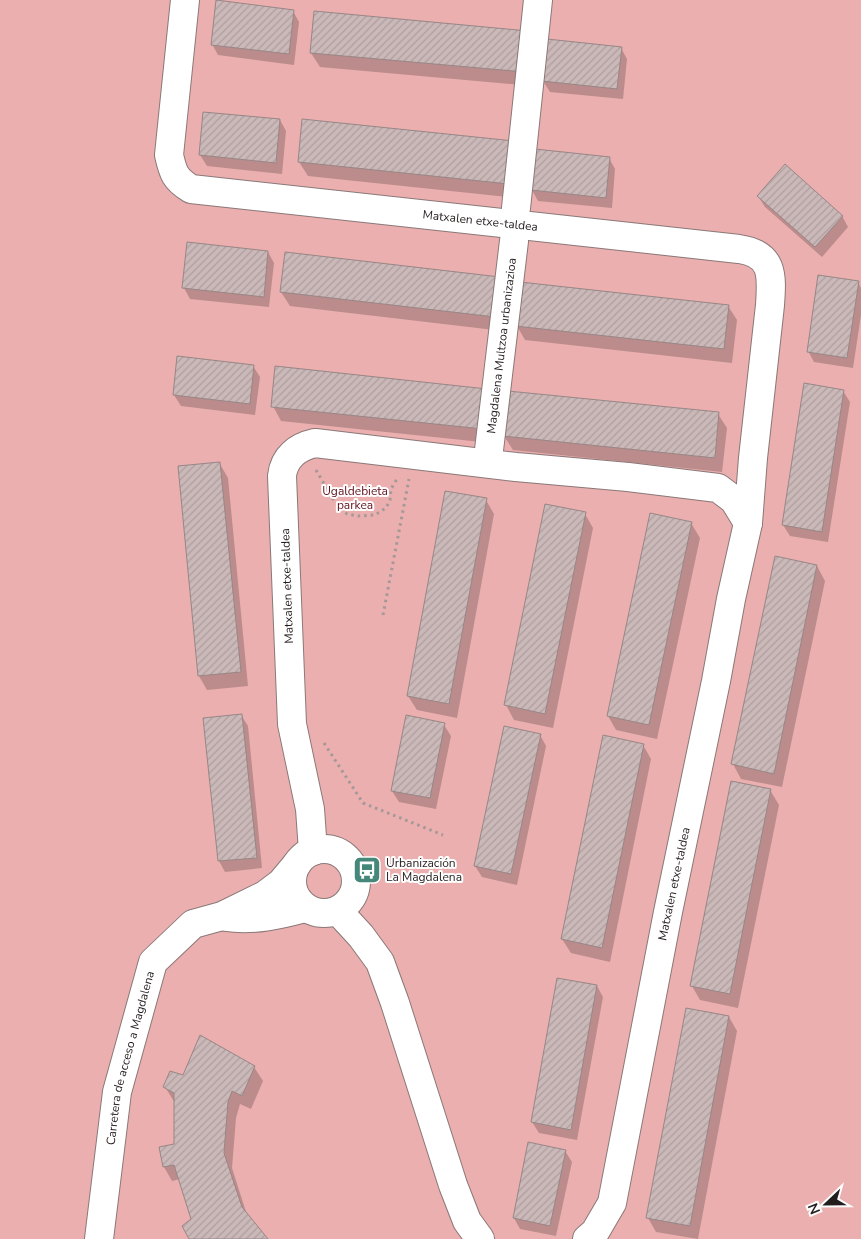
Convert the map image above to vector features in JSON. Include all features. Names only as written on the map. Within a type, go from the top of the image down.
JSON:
[{"type":"street","name":"Matxalen etxe-taldea","points":[[185,0],[169,155],[172,172],[181,183],[191,189],[739,249],[752,251],[762,257],[768,267],[771,282],[748,523],[668,912],[612,1203],[594,1232],[587,1239]]},
{"type":"street","points":[[516,208],[538,0]]},
{"type":"street","name":"Magdalena Multzoa urbanizazioa","points":[[489,450],[514,241]]},
{"type":"street","points":[[303,446],[315,443],[516,467],[718,488],[734,500],[748,523]]},
{"type":"street","name":"Matxalen etxe-taldea","points":[[303,446],[293,452],[283,466],[282,476],[292,724],[310,809],[305,857]]},
{"type":"street","name":"Matxalen etxe-taldea","points":[[718,488],[737,480],[753,458]]},
{"type":"street","points":[[324,848],[334,850],[352,864],[356,874],[357,885],[350,900],[338,911],[321,914],[312,912],[298,901],[292,887],[293,873],[305,857],[324,848]]},
{"type":"street","name":"Carretera de acceso a Magdalena","points":[[99,1239],[117,1092],[153,962],[193,924],[222,916],[265,895],[281,883],[305,857]]},
{"type":"street","name":"Carretera de acceso a Magdalena","points":[[222,916],[240,919],[276,916],[305,908]]},
{"type":"street","points":[[338,911],[361,936],[380,962],[395,1003],[453,1185],[467,1222],[480,1239]]},
{"type":"path","points":[[303,446],[333,499],[347,514],[358,516],[375,514],[386,508],[390,500],[391,489],[414,454]]},
{"type":"path","points":[[382,615],[414,454]]},
{"type":"path","points":[[292,724],[310,722],[363,803],[442,835]]},
{"type":"green space","name":"Ugaldebieta parkea","points":[[0,0],[861,0],[861,1239],[0,1239]]},
{"type":"building","points":[[216,0],[294,10],[289,54],[211,45]]},
{"type":"building","points":[[314,11],[528,31],[525,72],[310,53]]},
{"type":"building","points":[[547,39],[622,47],[617,89],[542,81]]},
{"type":"building","points":[[203,112],[280,119],[276,163],[199,155]]},
{"type":"building","points":[[302,119],[514,141],[509,184],[298,162]]},
{"type":"building","points":[[535,149],[610,157],[606,198],[531,190]]},
{"type":"building","points":[[785,164],[843,216],[815,247],[757,196]]},
{"type":"building","points":[[187,242],[268,251],[264,297],[182,288]]},
{"type":"building","points":[[285,252],[500,277],[495,317],[280,292]]},
{"type":"building","points":[[818,275],[859,281],[847,358],[807,352]]},
{"type":"building","points":[[520,282],[729,305],[724,349],[515,326]]},
{"type":"building","points":[[177,356],[254,365],[250,404],[173,395]]},
{"type":"building","points":[[275,366],[487,389],[483,429],[271,407]]},
{"type":"building","points":[[804,383],[844,390],[822,532],[782,525]]},
{"type":"building","points":[[508,391],[719,412],[715,458],[503,436]]},
{"type":"building","points":[[220,462],[241,672],[198,676],[178,466]]},
{"type":"building","points":[[445,491],[487,498],[449,704],[407,696]]},
{"type":"building","points":[[545,504],[586,512],[545,714],[504,705]]},
{"type":"building","points":[[650,513],[692,522],[649,725],[607,716]]},
{"type":"building","points":[[775,556],[817,565],[774,774],[731,764]]},
{"type":"building","points":[[242,714],[257,858],[218,861],[203,718]]},
{"type":"building","points":[[406,715],[445,723],[430,798],[391,791]]},
{"type":"building","points":[[504,726],[541,734],[511,874],[474,866]]},
{"type":"building","points":[[603,735],[644,744],[602,948],[561,939]]},
{"type":"building","points":[[731,781],[771,789],[730,994],[690,986]]},
{"type":"building","points":[[557,978],[597,985],[571,1130],[531,1122]]},
{"type":"building","points":[[686,1008],[729,1016],[690,1226],[646,1218]]},
{"type":"building","points":[[200,1035],[255,1066],[242,1096],[232,1091],[228,1102],[224,1153],[242,1207],[268,1239],[189,1239],[182,1226],[191,1219],[174,1165],[163,1167],[159,1147],[174,1144],[174,1093],[163,1087],[170,1071],[183,1075]]},
{"type":"building","points":[[528,1142],[566,1150],[550,1226],[513,1218]]},
{"type":"place","name":"Urbanización La Magdalena","points":[[367,870]]}]
